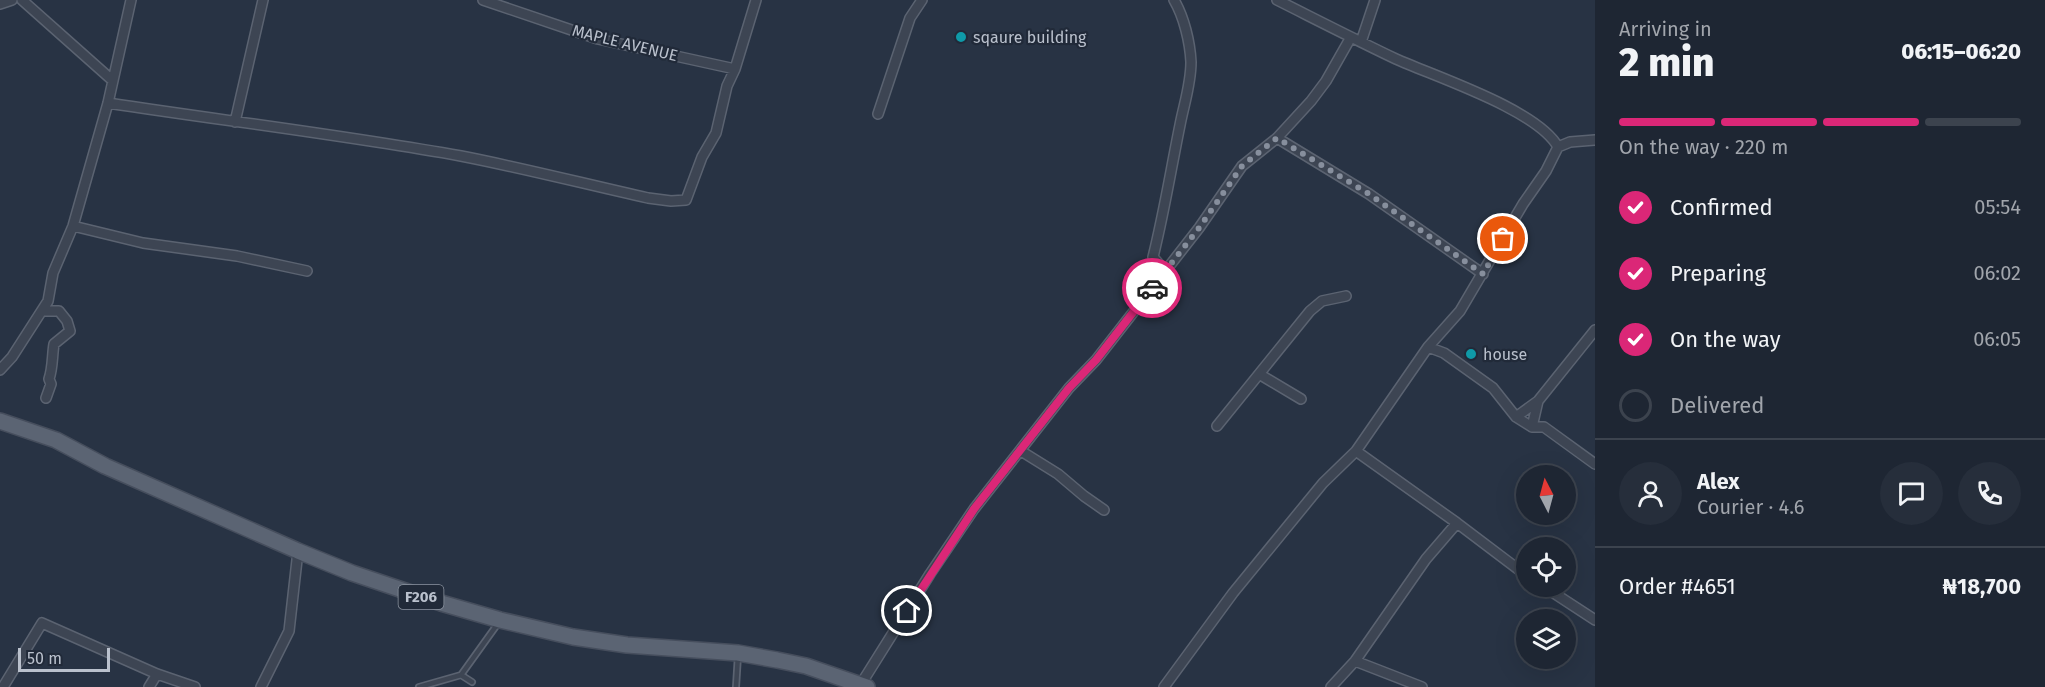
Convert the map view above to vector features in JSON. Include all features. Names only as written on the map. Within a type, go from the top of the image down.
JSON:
[{"type":"main road","name":"F206","points":[[0,421],[56,440],[105,465],[298,551],[397,589],[500,620],[573,637],[627,645],[738,653],[806,666],[864,686]]},
{"type":"street","points":[[0,4],[12,0]]},
{"type":"street","points":[[22,0],[112,80]]},
{"type":"street","points":[[0,370],[12,357],[48,301],[53,273],[73,226],[108,103],[130,0]]},
{"type":"street","points":[[235,122],[263,0]]},
{"type":"street","name":"MAPLE AVENUE","points":[[483,0],[598,39],[735,69]]},
{"type":"street","points":[[108,103],[291,128],[461,156],[648,198],[687,200],[702,157],[716,133],[727,86],[735,69],[756,0]]},
{"type":"street","points":[[878,114],[910,18],[922,0]]},
{"type":"street","points":[[1165,272],[1153,257],[1189,88],[1191,62],[1183,20],[1174,0]]},
{"type":"street","points":[[1277,0],[1361,42],[1511,108],[1553,138],[1558,147]]},
{"type":"street","points":[[1361,42],[1375,0]]},
{"type":"street","points":[[864,686],[930,574],[974,509],[1069,388],[1096,360],[1165,272],[1242,166],[1277,138],[1311,101],[1326,81],[1351,37]]},
{"type":"street","points":[[1277,138],[1369,194],[1483,274]]},
{"type":"street","points":[[1164,687],[1233,593],[1323,483],[1356,451],[1428,347],[1460,311],[1523,204],[1546,171],[1558,147],[1570,142],[1595,140]]},
{"type":"street","points":[[73,226],[143,243],[237,256],[307,271]]},
{"type":"street","points":[[1217,426],[1310,311],[1322,301],[1346,296]]},
{"type":"street","points":[[43,310],[59,312],[67,321],[70,331],[54,344],[51,359],[53,367],[49,379],[51,384],[46,398]]},
{"type":"street","points":[[1516,417],[1538,401],[1595,330]]},
{"type":"street","points":[[1428,347],[1444,353],[1493,388],[1516,417],[1533,427],[1544,427],[1595,464]]},
{"type":"street","points":[[1259,374],[1301,399]]},
{"type":"street","points":[[1533,427],[1538,401]]},
{"type":"street","points":[[1021,451],[1058,474],[1104,510]]},
{"type":"street","points":[[1356,451],[1516,568]]},
{"type":"street","points":[[1331,687],[1355,661],[1426,559],[1457,523]]},
{"type":"street","points":[[261,687],[289,631],[298,551]]},
{"type":"street","points":[[1560,597],[1595,620]]},
{"type":"street","points":[[3,687],[42,623],[157,674],[195,687]]},
{"type":"street","points":[[1355,661],[1422,687]]},
{"type":"street","points":[[149,687],[157,674]]},
{"type":"lane","points":[[419,687],[461,675],[500,620]]},
{"type":"lane","points":[[736,687],[738,653]]},
{"type":"lane","points":[[461,675],[472,682]]},
{"type":"way so far","points":[[1152,288],[1199,228],[1242,166],[1277,138],[1369,194],[1483,274],[1503,239]]},
{"type":"place","name":"sqaure building","points":[[961,37]]},
{"type":"place","name":"house","points":[[1471,354]]},
{"type":"route","points":[[907,611],[974,509],[1069,388],[1096,360],[1152,288]]}]
